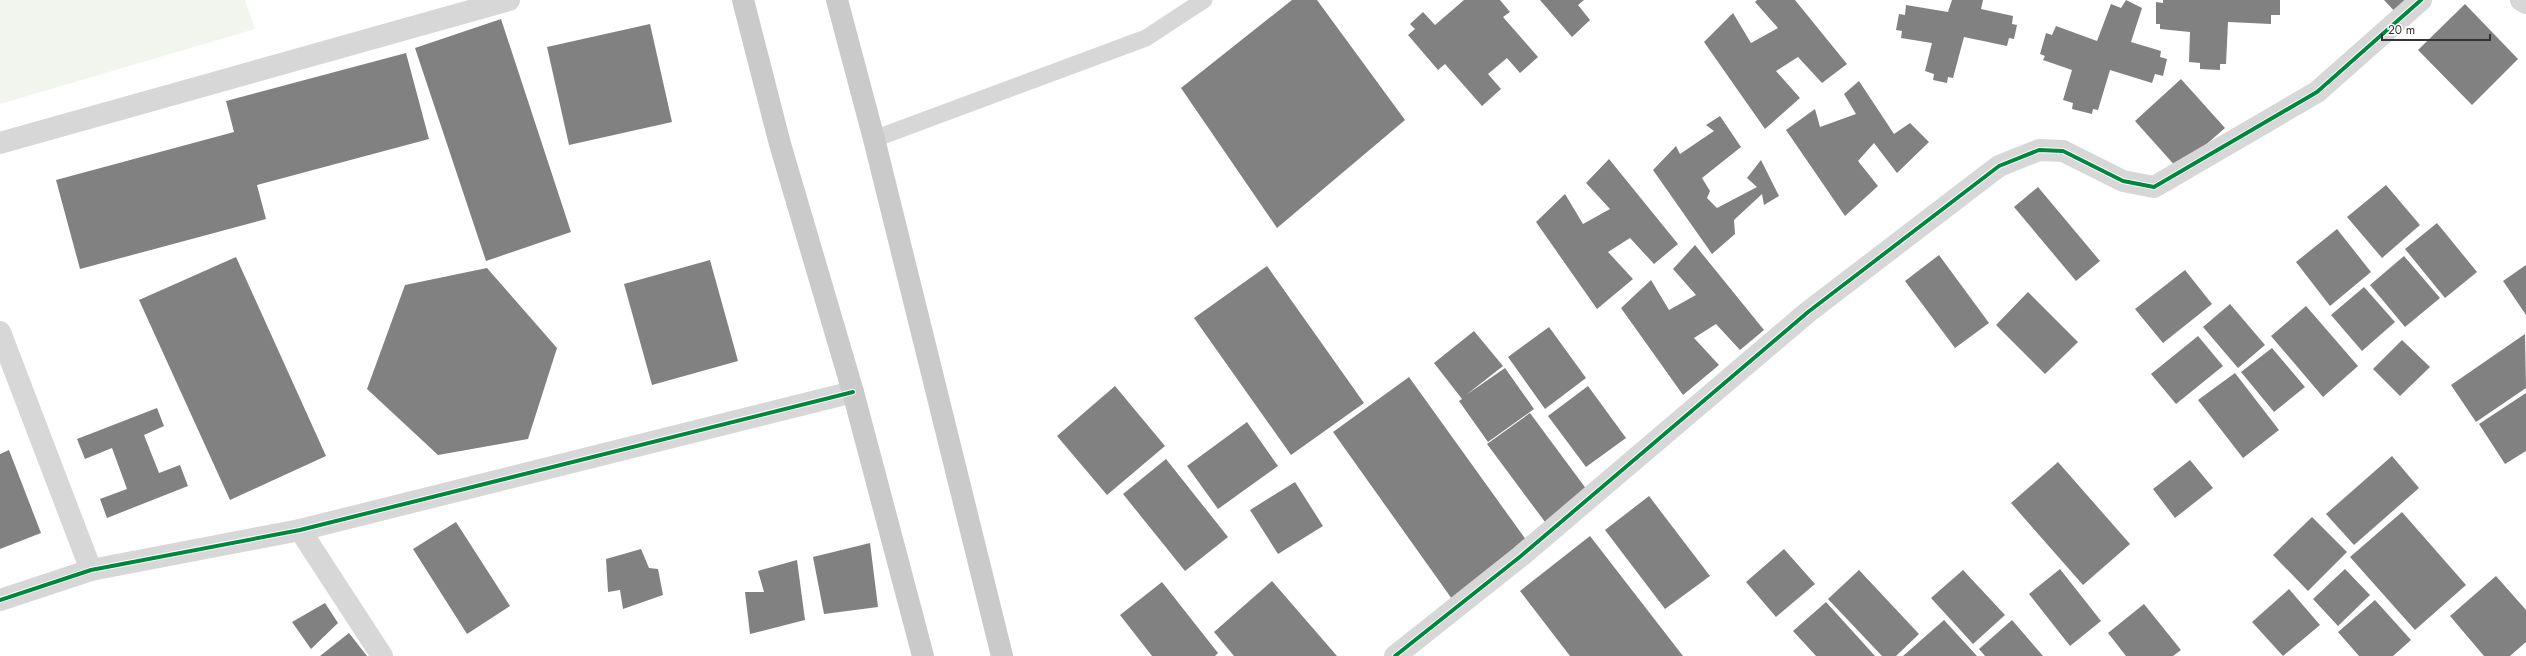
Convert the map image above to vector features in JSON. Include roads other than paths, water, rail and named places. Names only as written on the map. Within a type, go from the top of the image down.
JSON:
[{"type":"main road","points":[[743,0],[780,144],[853,392],[923,656]]},
{"type":"main road","points":[[837,0],[874,139],[1002,656]]},
{"type":"street","points":[[0,143],[509,0]]},
{"type":"street","points":[[1395,656],[1521,556],[1808,312],[1999,166],[2039,150],[2063,151],[2123,181],[2154,187],[2317,92],[2420,0]]},
{"type":"street","points":[[2521,0],[2526,3]]},
{"type":"street","points":[[0,332],[91,570]]},
{"type":"street","points":[[0,600],[91,570],[300,530],[853,392]]},
{"type":"street","points":[[300,530],[382,656]]},
{"type":"lane","points":[[874,139],[1146,38],[1204,0]]}]
